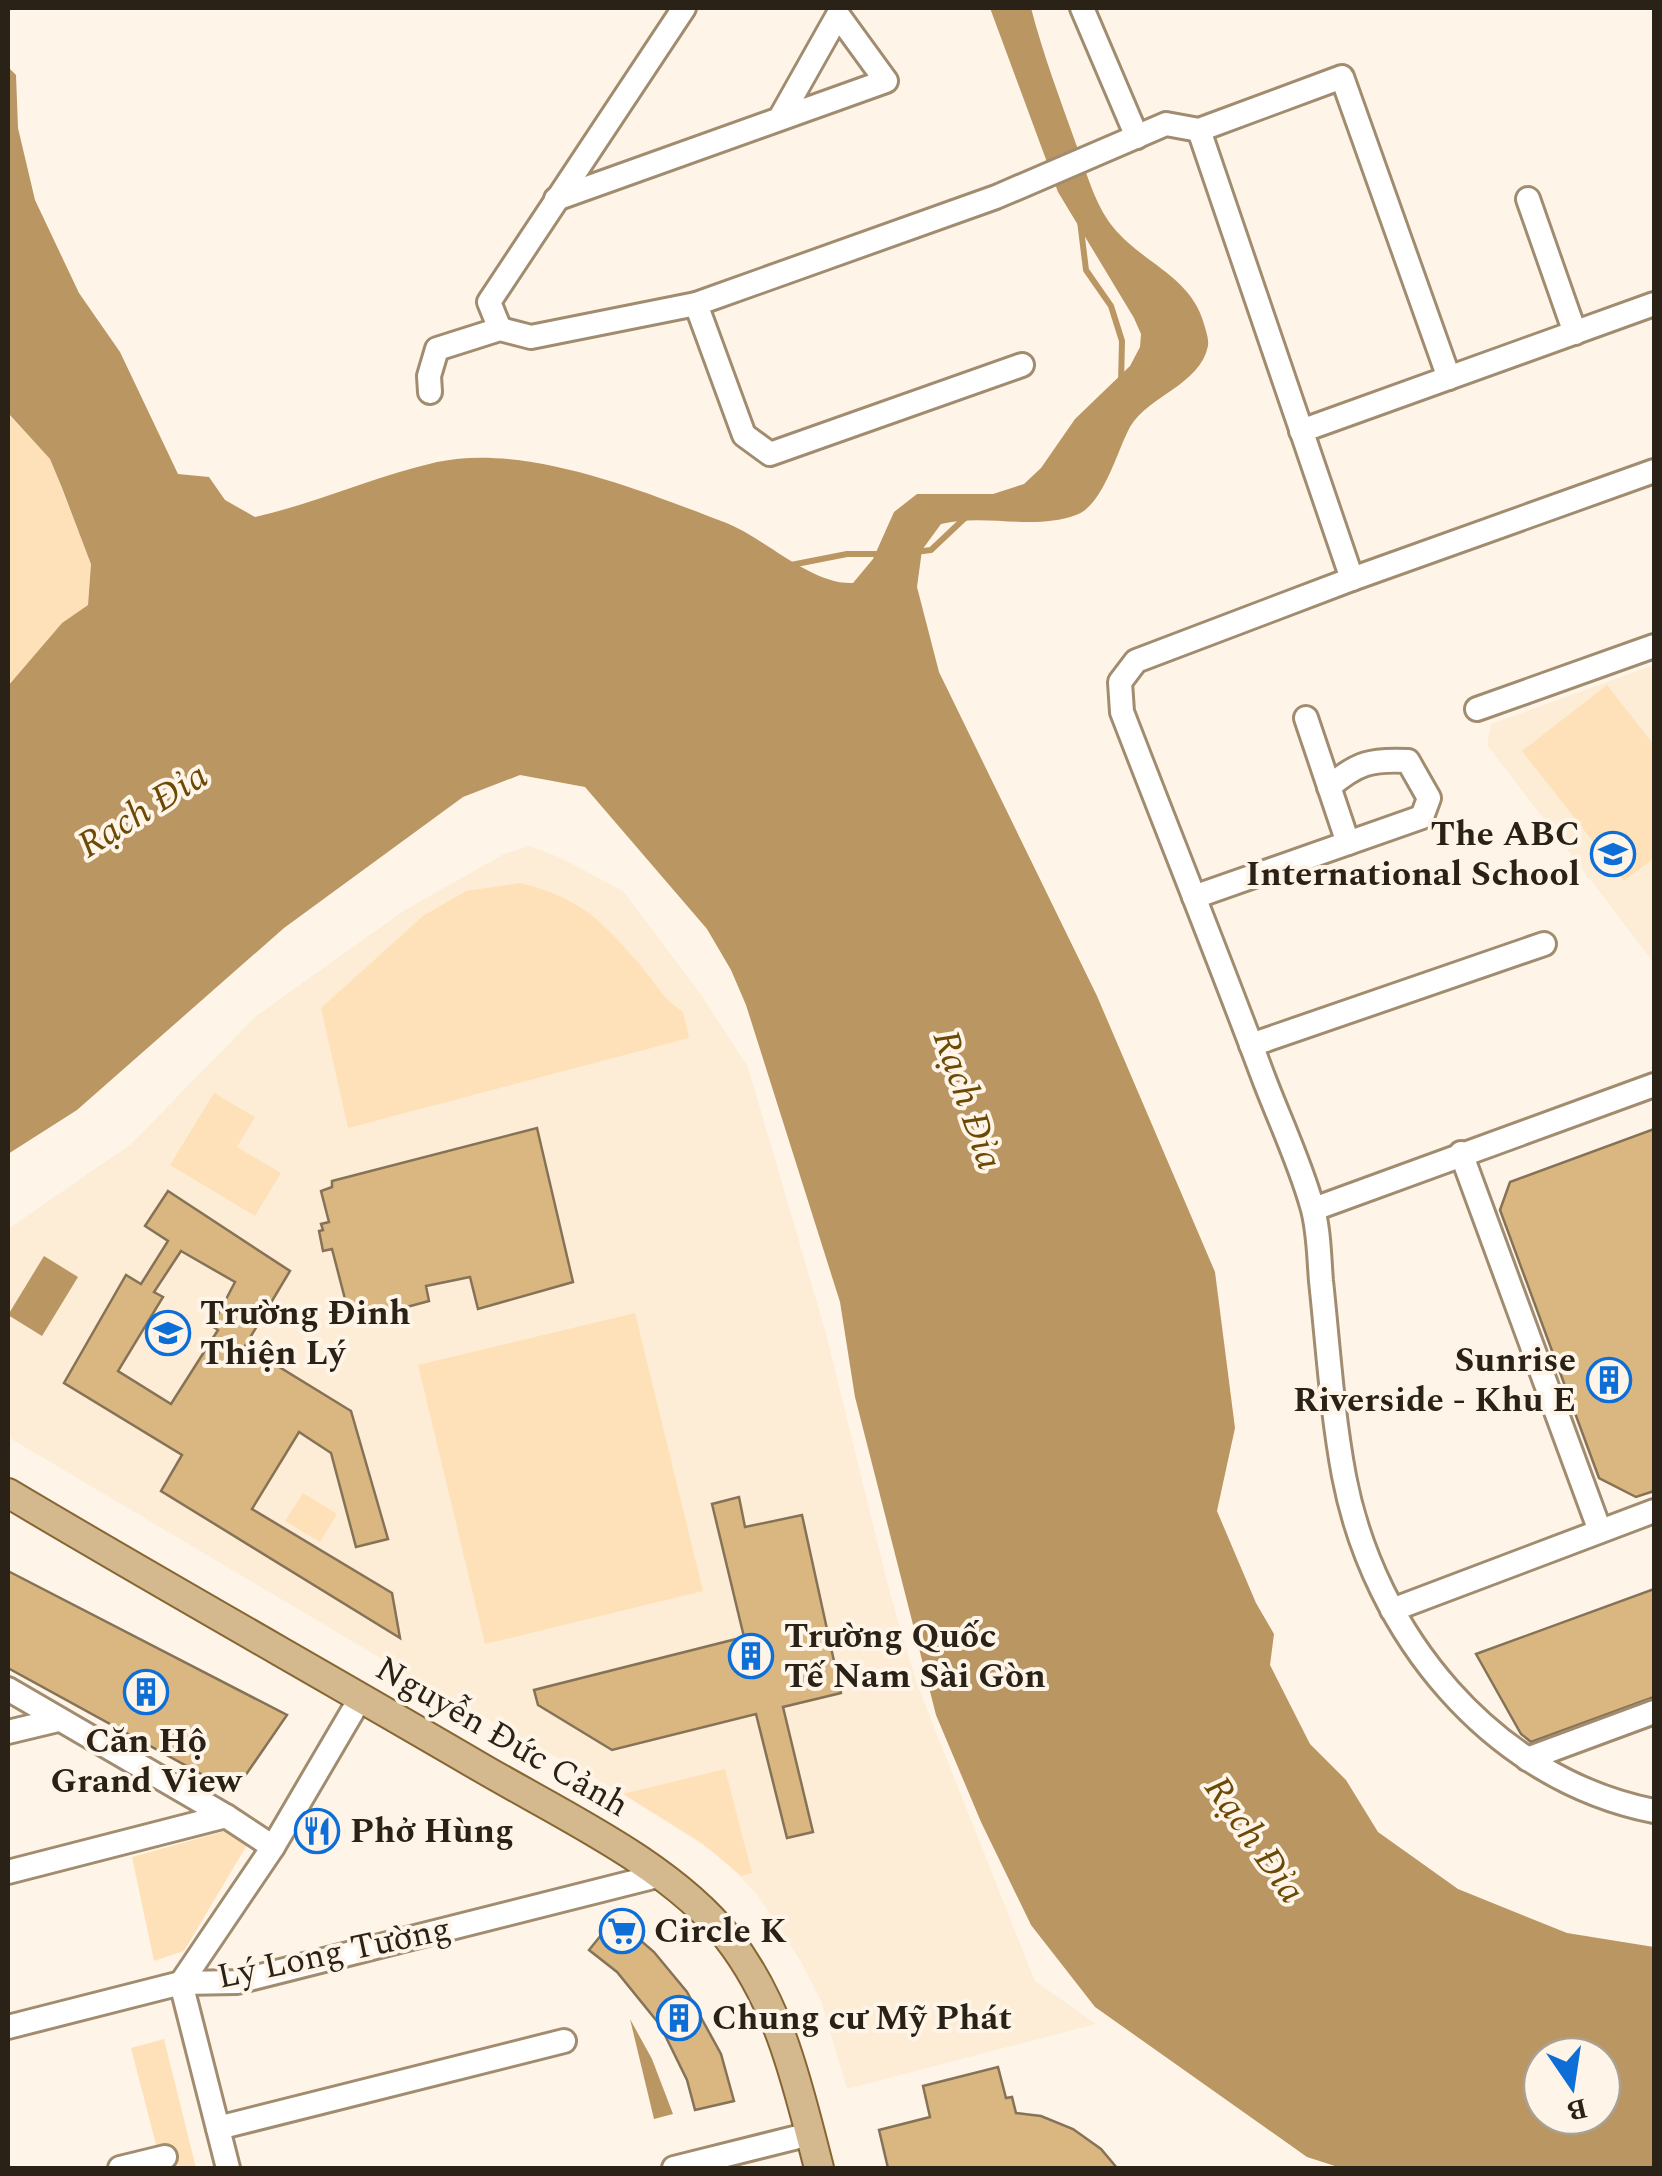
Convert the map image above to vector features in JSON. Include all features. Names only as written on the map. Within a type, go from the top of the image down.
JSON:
[{"type":"main road","name":"Nguyễn Đức Cảnh","points":[[8,1493],[661,1875],[698,1904],[722,1930],[769,2003],[787,2047],[819,2168]]},
{"type":"street","points":[[500,329],[489,302],[684,8]]},
{"type":"street","points":[[1082,8],[1138,137]]},
{"type":"street","points":[[556,199],[886,80],[838,16],[780,118]]},
{"type":"street","points":[[430,392],[429,376],[437,349],[500,329],[532,337],[696,304],[996,197],[1166,124],[1198,130],[1342,77],[1450,378]]},
{"type":"street","points":[[1198,130],[1352,579]]},
{"type":"street","points":[[1528,199],[1575,333]]},
{"type":"street","points":[[696,304],[744,435],[770,454],[1022,365]]},
{"type":"street","points":[[1302,431],[1654,304]]},
{"type":"street","points":[[1654,471],[1136,660],[1120,682],[1122,712],[1314,1209],[1344,1477],[1360,1538],[1392,1610],[1416,1649],[1485,1728],[1587,1792],[1654,1811]]},
{"type":"street","points":[[1477,709],[1654,646]]},
{"type":"street","points":[[1306,718],[1348,843]]},
{"type":"street","points":[[1194,896],[1422,817],[1429,798],[1408,760],[1379,760],[1352,768],[1330,788]]},
{"type":"street","points":[[1252,1045],[1544,944]]},
{"type":"street","points":[[1314,1209],[1654,1085]]},
{"type":"street","points":[[1461,1153],[1600,1531]]},
{"type":"street","points":[[1392,1610],[1654,1512]]},
{"type":"street","points":[[8,1689],[273,1847]]},
{"type":"street","points":[[228,2168],[181,1983],[273,1847],[361,1698]]},
{"type":"street","points":[[1528,1758],[1654,1712]]},
{"type":"street","points":[[8,1732],[58,1720]]},
{"type":"street","points":[[8,1872],[226,1816]]},
{"type":"street","name":"Lý Long Tường","points":[[8,2026],[181,1983],[237,1982],[661,1875]]},
{"type":"street","points":[[218,2128],[564,2042]]},
{"type":"street","points":[[674,2168],[810,2134]]},
{"type":"street","points":[[120,2168],[165,2157]]},
{"type":"shaded area","points":[[8,414],[50,459],[91,563],[88,605],[62,623],[8,686]]},
{"type":"shaded area","name":"The ABC International School","points":[[1654,665],[1654,963],[1487,745],[1491,724]]},
{"type":"shaded area","points":[[1607,685],[1654,745],[1654,858],[1624,881],[1522,751]]},
{"type":"shaded area","points":[[530,846],[623,891],[700,993],[748,1067],[825,1330],[890,1593],[917,1684],[1035,1981],[1096,2024],[847,2089],[821,2001],[800,1960],[758,1896],[724,1859],[623,1794],[409,1675],[8,1437],[8,1229],[131,1144],[256,1016],[405,910],[504,854]]},
{"type":"shaded area","points":[[520,883],[559,896],[601,923],[665,997],[683,1012],[689,1038],[348,1128],[321,1008],[423,916],[466,891]]},
{"type":"shaded area","points":[[214,1093],[255,1117],[237,1147],[281,1173],[255,1216],[170,1165]]},
{"type":"shaded area","points":[[635,1313],[703,1591],[485,1644],[418,1365]]},
{"type":"shaded area","points":[[303,1493],[337,1514],[320,1542],[285,1521]]},
{"type":"shaded area","points":[[725,1769],[752,1873],[741,1876],[702,1843],[623,1794]]},
{"type":"shaded area","points":[[225,1831],[247,1845],[184,1951],[154,1961],[132,1857]]},
{"type":"shaded area","points":[[164,2039],[196,2168],[162,2168],[131,2048]]},
{"type":"water","name":"Rạch Đỉa","points":[[990,8],[1031,8],[1101,208],[1125,240],[1188,294],[1198,308],[1208,346],[1185,381],[1138,416],[1102,490],[1086,510],[1043,522],[975,520],[941,524],[922,550],[917,587],[939,672],[1097,996],[1215,1272],[1235,1428],[1217,1511],[1256,1603],[1274,1634],[1270,1665],[1310,1744],[1346,1780],[1378,1832],[1458,1889],[1567,1933],[1654,1947],[1654,2168],[1341,2168],[1307,2157],[1095,2007],[1031,1925],[981,1822],[936,1715],[855,1397],[840,1302],[746,1005],[707,929],[585,787],[520,775],[463,797],[284,928],[77,1110],[8,1154],[8,686],[62,623],[88,605],[91,564],[50,459],[8,413],[8,67],[16,75],[18,128],[35,200],[79,293],[120,352],[178,474],[209,477],[225,500],[255,517],[437,462],[508,459],[545,464],[621,484],[724,522],[804,569],[837,582],[853,583],[873,559],[894,512],[917,494],[993,494],[1024,484],[1041,468],[1075,419],[1130,366],[1140,347],[1141,334],[1058,192]]},
{"type":"water","points":[[44,1256],[78,1277],[42,1336],[8,1315]]},
{"type":"water","points":[[630,2019],[652,2059],[673,2114],[654,2119]]},
{"type":"building","points":[[537,1128],[573,1282],[478,1309],[470,1277],[426,1286],[429,1301],[351,1322],[332,1249],[323,1251],[319,1231],[323,1230],[321,1224],[329,1222],[321,1191],[332,1187],[332,1181]]},
{"type":"building","name":"Sunrise Riverside - Khu E","points":[[1654,1129],[1654,1491],[1636,1497],[1599,1478],[1500,1210],[1510,1182]]},
{"type":"building","points":[[168,1191],[290,1271],[245,1346],[351,1411],[388,1539],[356,1547],[331,1453],[299,1432],[252,1509],[392,1593],[400,1638],[161,1491],[182,1455],[64,1383],[126,1275],[141,1284],[168,1241],[145,1226]],"holes":[[[181,1251],[235,1282],[212,1326],[218,1330],[171,1404],[118,1371],[163,1297],[154,1292]]]},
{"type":"building","name":"Trường Quốc Tế Nam Sài Gòn","points":[[739,1497],[745,1527],[802,1515],[841,1693],[783,1707],[813,1832],[787,1838],[756,1714],[612,1750],[538,1705],[534,1690],[744,1637],[712,1504]]},
{"type":"building","name":"Căn Hộ Grand View","points":[[8,1571],[287,1715],[234,1792],[8,1668]]},
{"type":"building","points":[[1654,1589],[1654,1697],[1531,1742],[1521,1734],[1476,1654]]},
{"type":"building","name":"Chung cư Mỹ Phát","points":[[615,1918],[654,1952],[687,1992],[721,2054],[734,2101],[695,2110],[687,2080],[660,2025],[617,1972],[589,1950]]},
{"type":"building","points":[[998,2067],[1006,2098],[1012,2097],[1016,2113],[1041,2116],[1073,2129],[1101,2149],[1117,2168],[888,2168],[879,2130],[930,2117],[923,2086]]},
{"type":"waterway","points":[[1080,221],[1086,270],[1111,306],[1122,341],[1121,384]]},
{"type":"waterway","points":[[915,552],[931,550],[968,515]]},
{"type":"waterway","points":[[791,565],[847,554],[882,554]]},
{"type":"place","name":"The ABC International School","points":[[1613,854]]},
{"type":"place","name":"Trường Đinh Thiện Lý","points":[[168,1333]]},
{"type":"place","name":"Sunrise Riverside - Khu E","points":[[1609,1380]]},
{"type":"place","name":"Trường Quốc Tế Nam Sài Gòn","points":[[751,1656]]},
{"type":"place","name":"Căn Hộ Grand View","points":[[146,1692]]},
{"type":"place","name":"Phở Hùng","points":[[317,1831]]},
{"type":"place","name":"Circle K","points":[[622,1931]]},
{"type":"place","name":"Chung cư Mỹ Phát","points":[[679,2018]]}]
